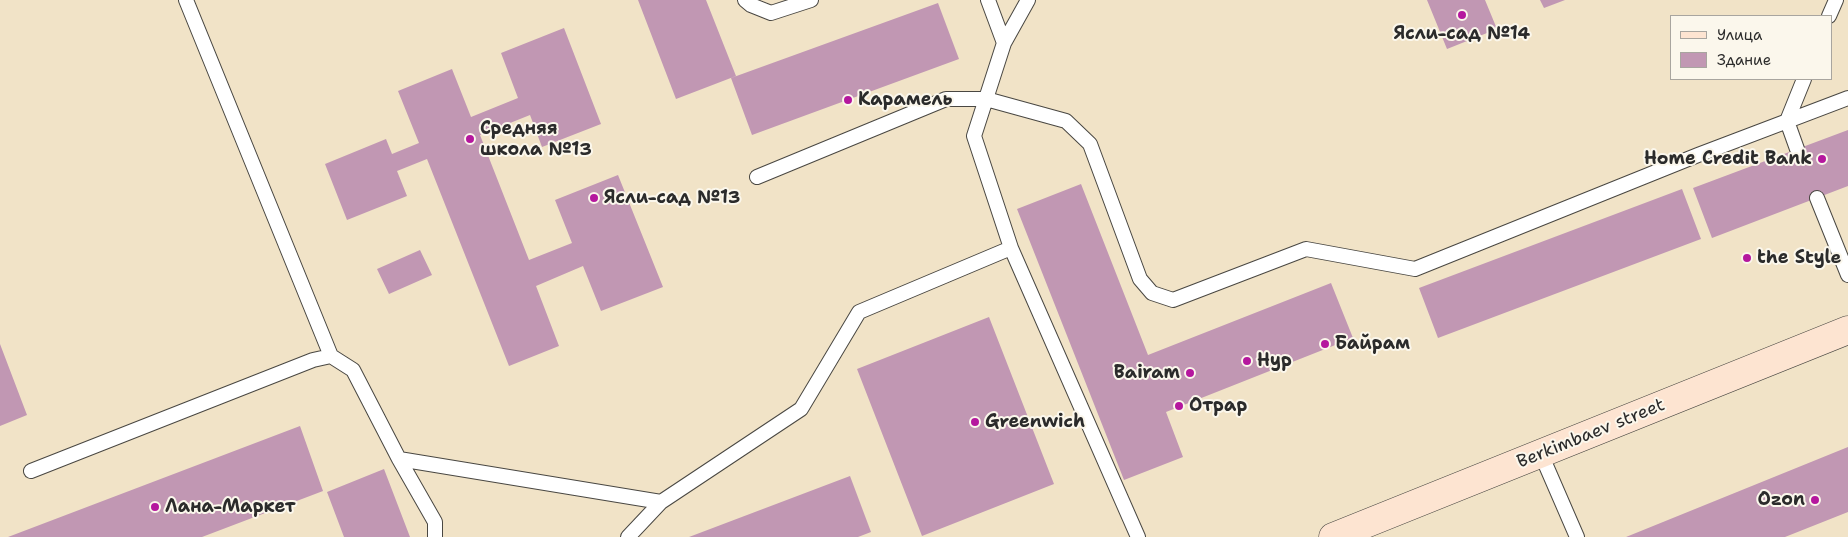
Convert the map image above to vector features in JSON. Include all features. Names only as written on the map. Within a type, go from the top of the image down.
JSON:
[{"type":"street","name":"Berkimbaev street","points":[[1333,537],[1848,330]]},
{"type":"lane","points":[[186,0],[331,356],[353,370],[399,459],[435,522],[436,537]]},
{"type":"lane","points":[[746,0],[751,5],[771,13],[811,0]]},
{"type":"lane","points":[[988,0],[1004,43]]},
{"type":"lane","points":[[1028,0],[1004,43],[974,136],[1011,248],[1138,537]]},
{"type":"lane","points":[[1829,15],[1836,0]]},
{"type":"lane","points":[[1798,149],[1787,121],[1804,80]]},
{"type":"lane","points":[[757,177],[946,99],[986,99],[1066,121],[1090,144],[1140,279],[1152,293],[1172,300],[1306,249],[1415,269],[1848,98]]},
{"type":"lane","points":[[1817,198],[1848,275]]},
{"type":"lane","points":[[628,537],[661,502],[801,409],[858,312],[1011,248]]},
{"type":"lane","points":[[31,471],[313,360],[331,356]]},
{"type":"lane","points":[[1541,454],[1577,537]]},
{"type":"lane","points":[[399,459],[661,502]]},
{"type":"building","points":[[638,0],[706,0],[736,76],[676,99]]},
{"type":"building","name":"Ясли-сад №14","points":[[1427,0],[1485,0],[1497,29],[1447,49]]},
{"type":"building","name":"Ясли-сад №14","points":[[1540,0],[1565,0],[1544,8]]},
{"type":"building","points":[[938,3],[959,59],[752,135],[731,78]]},
{"type":"building","name":"Ясли-сад №13","points":[[564,28],[601,124],[542,147],[530,115],[480,135],[529,260],[572,243],[555,200],[618,175],[663,287],[601,311],[583,266],[536,286],[559,346],[509,366],[427,159],[397,171],[407,196],[347,220],[325,164],[386,139],[392,154],[419,143],[398,91],[452,69],[471,117],[518,98],[501,53]]},
{"type":"building","points":[[1848,130],[1848,186],[1712,238],[1693,188]]},
{"type":"building","points":[[1081,184],[1148,355],[1331,283],[1353,338],[1166,412],[1183,457],[1124,480],[1017,209]]},
{"type":"building","points":[[1682,189],[1701,239],[1438,338],[1419,288]]},
{"type":"building","points":[[420,250],[432,275],[389,294],[377,269]]},
{"type":"building","points":[[989,317],[1054,484],[922,536],[857,369]]},
{"type":"building","points":[[0,344],[27,415],[0,426]]},
{"type":"building","points":[[300,426],[323,491],[202,537],[8,537]]},
{"type":"building","points":[[1848,447],[1848,512],[1785,537],[1626,537]]},
{"type":"building","points":[[384,469],[410,537],[344,537],[327,492]]},
{"type":"building","points":[[850,476],[871,532],[858,537],[689,537]]},
{"type":"place","name":"Ясли-сад №14","points":[[1462,15]]},
{"type":"place","name":"Карамель","points":[[848,100]]},
{"type":"place","name":"Средняя школа №13","points":[[470,139]]},
{"type":"place","name":"Home Credit Bank","points":[[1822,159]]},
{"type":"place","name":"Ясли-сад №13","points":[[594,198]]},
{"type":"place","name":"the Style","points":[[1747,258]]},
{"type":"place","name":"Байрам","points":[[1325,344]]},
{"type":"place","name":"Нур","points":[[1247,361]]},
{"type":"place","name":"Bairam","points":[[1190,373]]},
{"type":"place","name":"Отрар","points":[[1179,406]]},
{"type":"place","name":"Greenwich","points":[[975,422]]},
{"type":"place","name":"Ozon","points":[[1815,500]]},
{"type":"place","name":"Лана-Маркет","points":[[155,507]]}]
